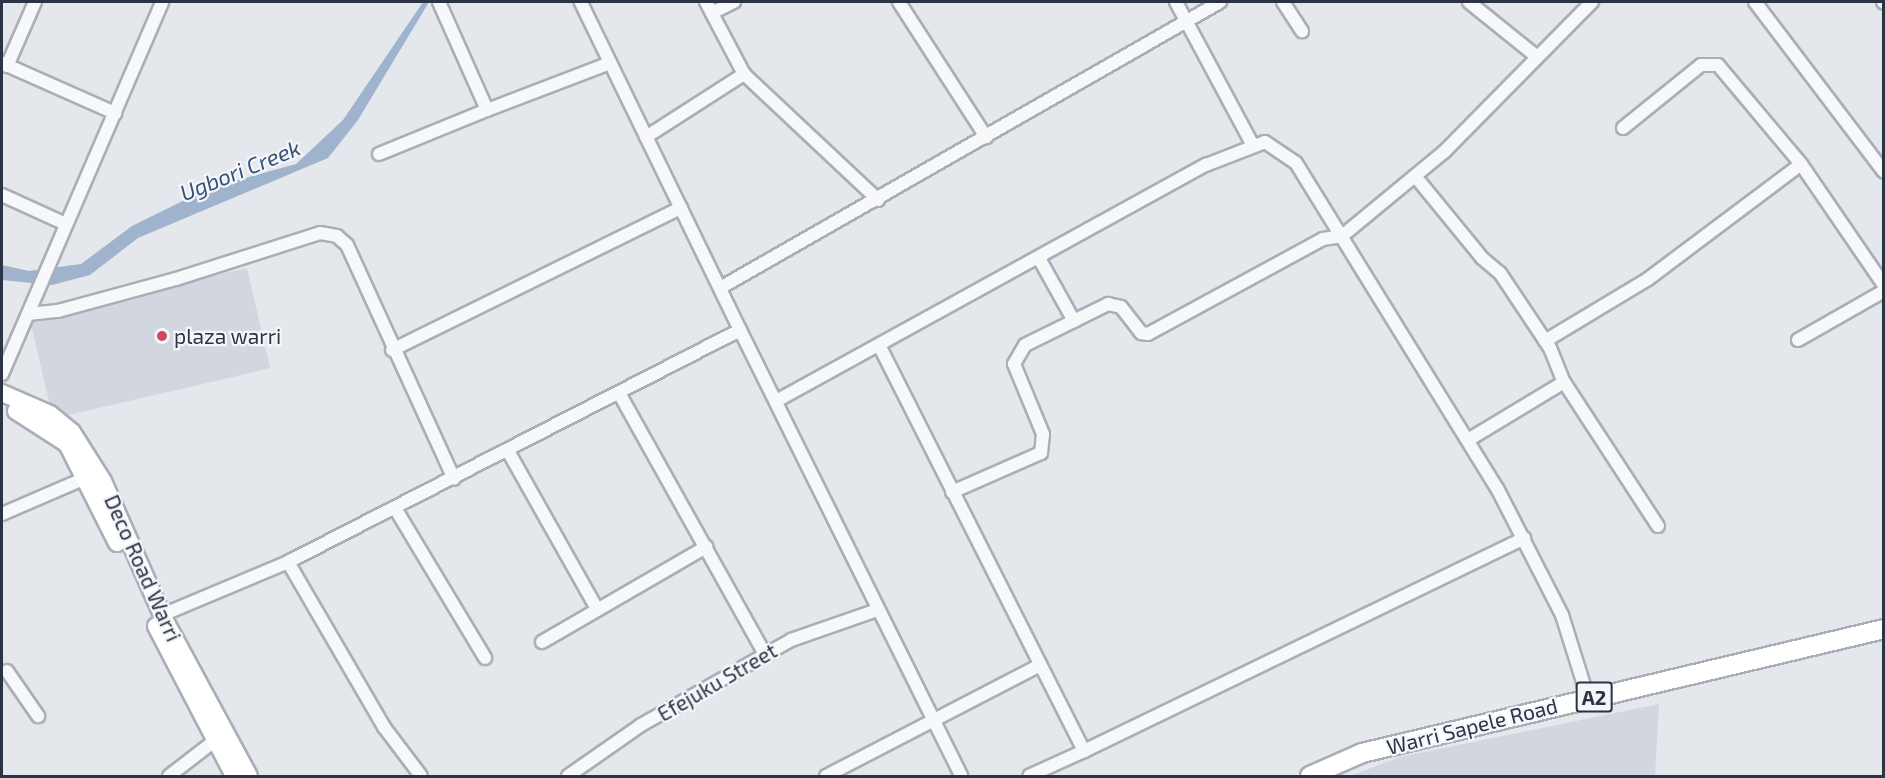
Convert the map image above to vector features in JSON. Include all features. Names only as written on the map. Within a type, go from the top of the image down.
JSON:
[{"type":"highway","name":"Warri Sapele Road","points":[[1316,775],[1362,753],[1884,629]]},
{"type":"main road","name":"Deco Road Warri","points":[[2,393],[51,414],[72,432],[103,481],[162,615],[249,777]]},
{"type":"main road","name":"Deco Road Warri","points":[[2,404],[67,444],[87,477],[213,742],[234,777]]},
{"type":"street","points":[[35,2],[4,64],[115,113]]},
{"type":"street","points":[[2,374],[162,2]]},
{"type":"street","points":[[439,2],[487,110]]},
{"type":"street","points":[[581,2],[877,610],[961,777]]},
{"type":"street","points":[[734,2],[709,7],[744,74],[878,200]]},
{"type":"street","points":[[899,2],[986,137]]},
{"type":"street","points":[[1176,2],[1252,144]]},
{"type":"street","points":[[720,288],[878,200],[1220,2]]},
{"type":"street","points":[[1283,2],[1302,31]]},
{"type":"street","points":[[1469,2],[1536,56]]},
{"type":"street","points":[[952,492],[1041,453],[1043,434],[1014,364],[1025,345],[1108,304],[1121,306],[1141,333],[1148,334],[1323,239],[1342,236],[1415,176],[1592,2]]},
{"type":"street","points":[[1755,2],[1884,172]]},
{"type":"street","points":[[1623,128],[1710,62],[1718,65],[1801,164],[1884,285]]},
{"type":"street","points":[[379,154],[610,63]]},
{"type":"street","points":[[646,137],[744,74]]},
{"type":"street","points":[[776,401],[1040,260],[1206,165],[1252,144],[1265,142],[1282,149],[1296,163],[1468,440],[1524,538],[1562,615],[1588,698]]},
{"type":"street","points":[[1545,341],[1648,279],[1801,164]]},
{"type":"street","points":[[1415,176],[1482,258],[1500,273],[1545,341],[1564,382],[1658,526]]},
{"type":"street","points":[[2,195],[66,224]]},
{"type":"street","points":[[392,350],[681,208]]},
{"type":"street","points":[[28,314],[58,311],[328,233],[347,245],[392,350],[454,479]]},
{"type":"street","points":[[1040,260],[1074,321]]},
{"type":"street","points":[[1798,340],[1884,291]]},
{"type":"street","points":[[162,615],[288,562],[454,479],[740,330]]},
{"type":"street","points":[[880,347],[1084,751]]},
{"type":"street","points":[[1468,440],[1564,382]]},
{"type":"street","points":[[619,393],[765,654]]},
{"type":"street","points":[[508,451],[596,607]]},
{"type":"street","points":[[2,514],[87,477]]},
{"type":"street","points":[[395,508],[485,658]]},
{"type":"street","points":[[1029,777],[1524,538]]},
{"type":"street","points":[[542,642],[596,607],[706,547]]},
{"type":"street","points":[[288,562],[384,727],[421,777]]},
{"type":"street","name":"Efejuku Street","points":[[571,776],[641,725],[765,654],[877,610]]},
{"type":"street","points":[[826,777],[1040,665]]},
{"type":"street","points":[[3,668],[38,716]]},
{"type":"street","points":[[169,777],[213,742]]},
{"type":"shaded area","points":[[247,268],[270,368],[53,419],[30,318]]},
{"type":"shaded area","points":[[1659,704],[1655,776],[1350,776],[1400,757]]},
{"type":"water","points":[[423,2],[429,2],[358,120],[328,158],[138,238],[90,275],[52,285],[2,280],[2,265],[29,271],[81,264],[132,226],[209,188],[296,164],[343,120]]},
{"type":"place","name":"plaza warri","points":[[162,336]]},
{"type":"water label","name":"Ugbori Creek","points":[[240,170]]}]
